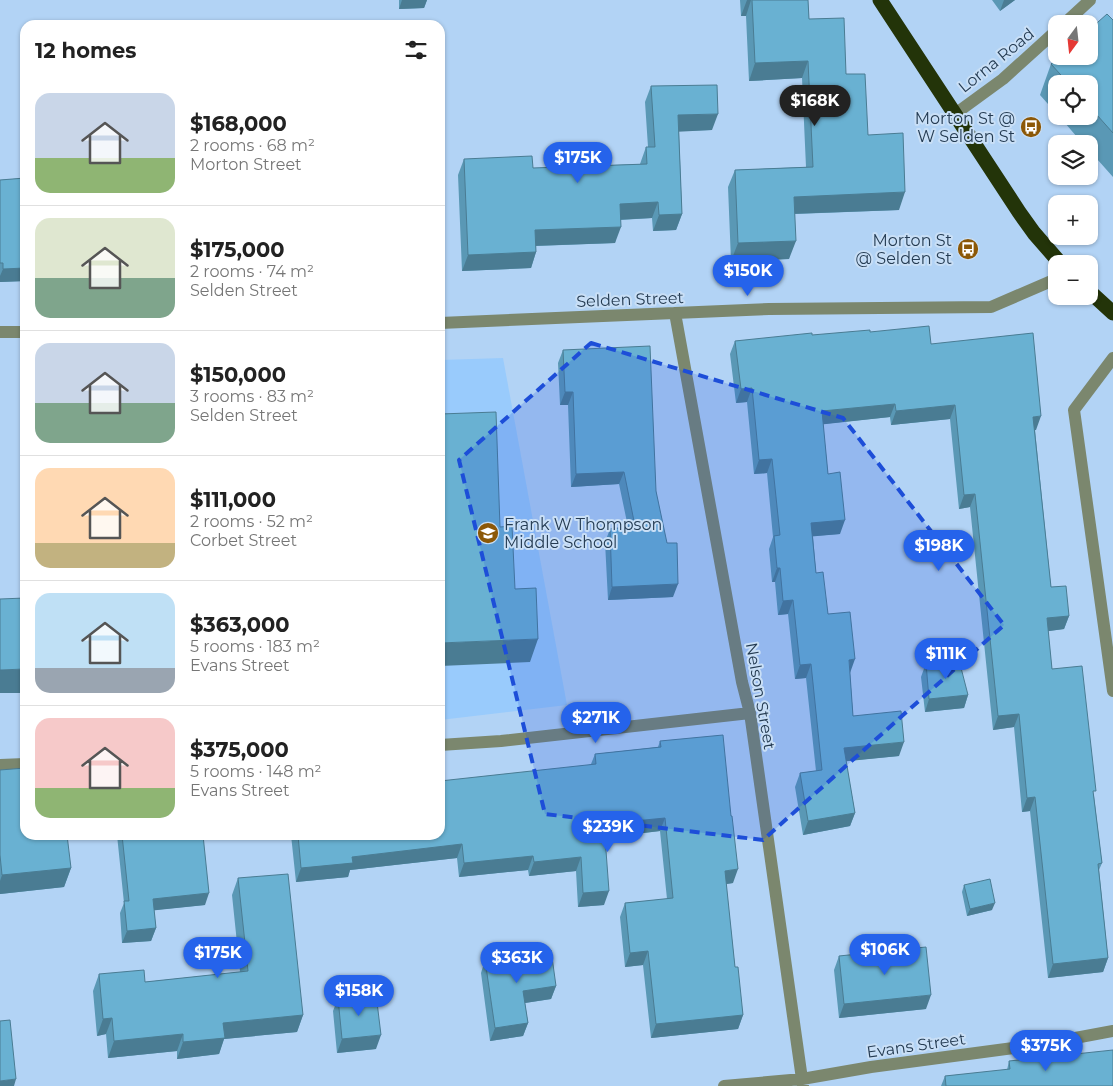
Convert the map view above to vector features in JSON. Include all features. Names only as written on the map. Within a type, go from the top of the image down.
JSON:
[{"type":"highway","points":[[880,0],[1027,224],[1053,255]]},
{"type":"highway","points":[[1098,299],[1113,313]]},
{"type":"street","points":[[1074,15],[1090,0]]},
{"type":"street","name":"Lorna Road","points":[[954,114],[1003,79],[1048,38]]},
{"type":"street","name":"Selden Street","points":[[445,323],[769,310],[991,307],[1048,282]]},
{"type":"street","name":"Nelson Street","points":[[675,313],[750,714],[802,1083]]},
{"type":"street","points":[[0,332],[20,332]]},
{"type":"street","points":[[1113,358],[1074,410],[1113,691]]},
{"type":"street","points":[[445,745],[511,740],[750,714]]},
{"type":"street","points":[[0,765],[20,764]]},
{"type":"street","name":"Evans Street","points":[[724,1086],[802,1083],[871,1067],[1042,1044],[1113,1031]]},
{"type":"highlighted area","points":[[591,343],[843,418],[1004,625],[763,840],[545,814],[459,460]]},
{"type":"shaded area","name":"Frank W Thompson Middle School","points":[[503,358],[567,705],[445,719],[445,360]]},
{"type":"building","points":[[752,0],[808,0],[809,19],[844,18],[846,74],[865,74],[868,135],[903,133],[905,192],[794,197],[796,241],[738,243],[735,170],[813,167],[808,61],[755,63]]},
{"type":"building","points":[[1107,14],[1113,20],[1113,133],[1098,116],[1098,75],[1061,75],[1052,65],[1098,65],[1098,22]]},
{"type":"building","points":[[717,85],[718,114],[678,115],[682,214],[659,215],[658,202],[620,204],[621,227],[535,230],[536,252],[468,255],[464,159],[532,156],[533,168],[647,164],[646,147],[655,147],[651,86]]},
{"type":"building","points":[[20,178],[20,268],[3,269],[3,263],[0,263],[0,180]]},
{"type":"building","points":[[929,326],[931,344],[1033,333],[1041,416],[1033,417],[1051,587],[1066,586],[1069,616],[1047,618],[1052,669],[1082,666],[1096,791],[1093,791],[1102,863],[1098,864],[1108,958],[1053,964],[1035,797],[1027,798],[1019,714],[998,716],[975,494],[964,495],[955,405],[896,411],[895,404],[822,411],[828,474],[840,472],[845,520],[811,523],[816,573],[823,572],[828,614],[850,612],[855,659],[849,660],[853,716],[901,711],[904,742],[844,748],[855,813],[808,821],[800,773],[822,770],[811,664],[800,665],[793,600],[783,601],[780,568],[777,568],[774,536],[780,535],[772,459],[759,460],[752,388],[741,389],[735,341],[812,333],[812,335],[870,330],[870,332]]},
{"type":"building","points":[[650,346],[656,491],[667,543],[677,543],[678,584],[612,587],[610,529],[635,526],[624,472],[576,474],[573,392],[565,392],[563,350]]},
{"type":"building","points":[[496,412],[500,527],[512,526],[515,589],[536,588],[538,639],[445,643],[445,414]]},
{"type":"building","points":[[20,598],[20,669],[0,670],[0,599]]},
{"type":"building","points":[[959,660],[968,695],[929,699],[926,663]]},
{"type":"building","points":[[723,735],[738,869],[725,871],[735,967],[738,967],[743,1015],[656,1024],[648,951],[630,953],[625,903],[673,898],[665,818],[604,824],[609,891],[583,893],[581,857],[534,862],[533,856],[464,863],[462,844],[352,857],[353,863],[301,868],[298,840],[445,840],[445,780],[596,764],[595,754],[661,747],[660,741]]},
{"type":"building","points":[[20,768],[20,840],[68,840],[71,868],[2,875],[0,855],[0,770]]},
{"type":"building","points":[[123,840],[204,840],[209,893],[153,899],[156,928],[127,931],[124,901],[129,901]]},
{"type":"building","points":[[288,874],[303,1015],[223,1023],[225,1038],[183,1042],[183,1034],[114,1041],[112,1018],[103,1019],[99,974],[144,970],[145,982],[248,971],[238,878]]},
{"type":"building","points":[[990,879],[995,903],[970,909],[964,885]]},
{"type":"building","points":[[926,947],[931,995],[844,1004],[839,956]]},
{"type":"building","points":[[551,950],[556,986],[523,991],[528,1023],[495,1028],[485,960]]},
{"type":"building","points":[[376,994],[381,1035],[342,1039],[338,998]]},
{"type":"building","points":[[10,1020],[16,1079],[0,1081],[0,1021]]},
{"type":"building","points":[[1113,1050],[1113,1086],[946,1086],[945,1076],[1010,1069],[1009,1061]]},
{"type":"place","name":"Morton St @ W Selden St","points":[[1031,127]]},
{"type":"place","name":"Morton St @ Selden St","points":[[968,249]]},
{"type":"place","name":"Frank W Thompson Middle School","points":[[488,533]]}]
